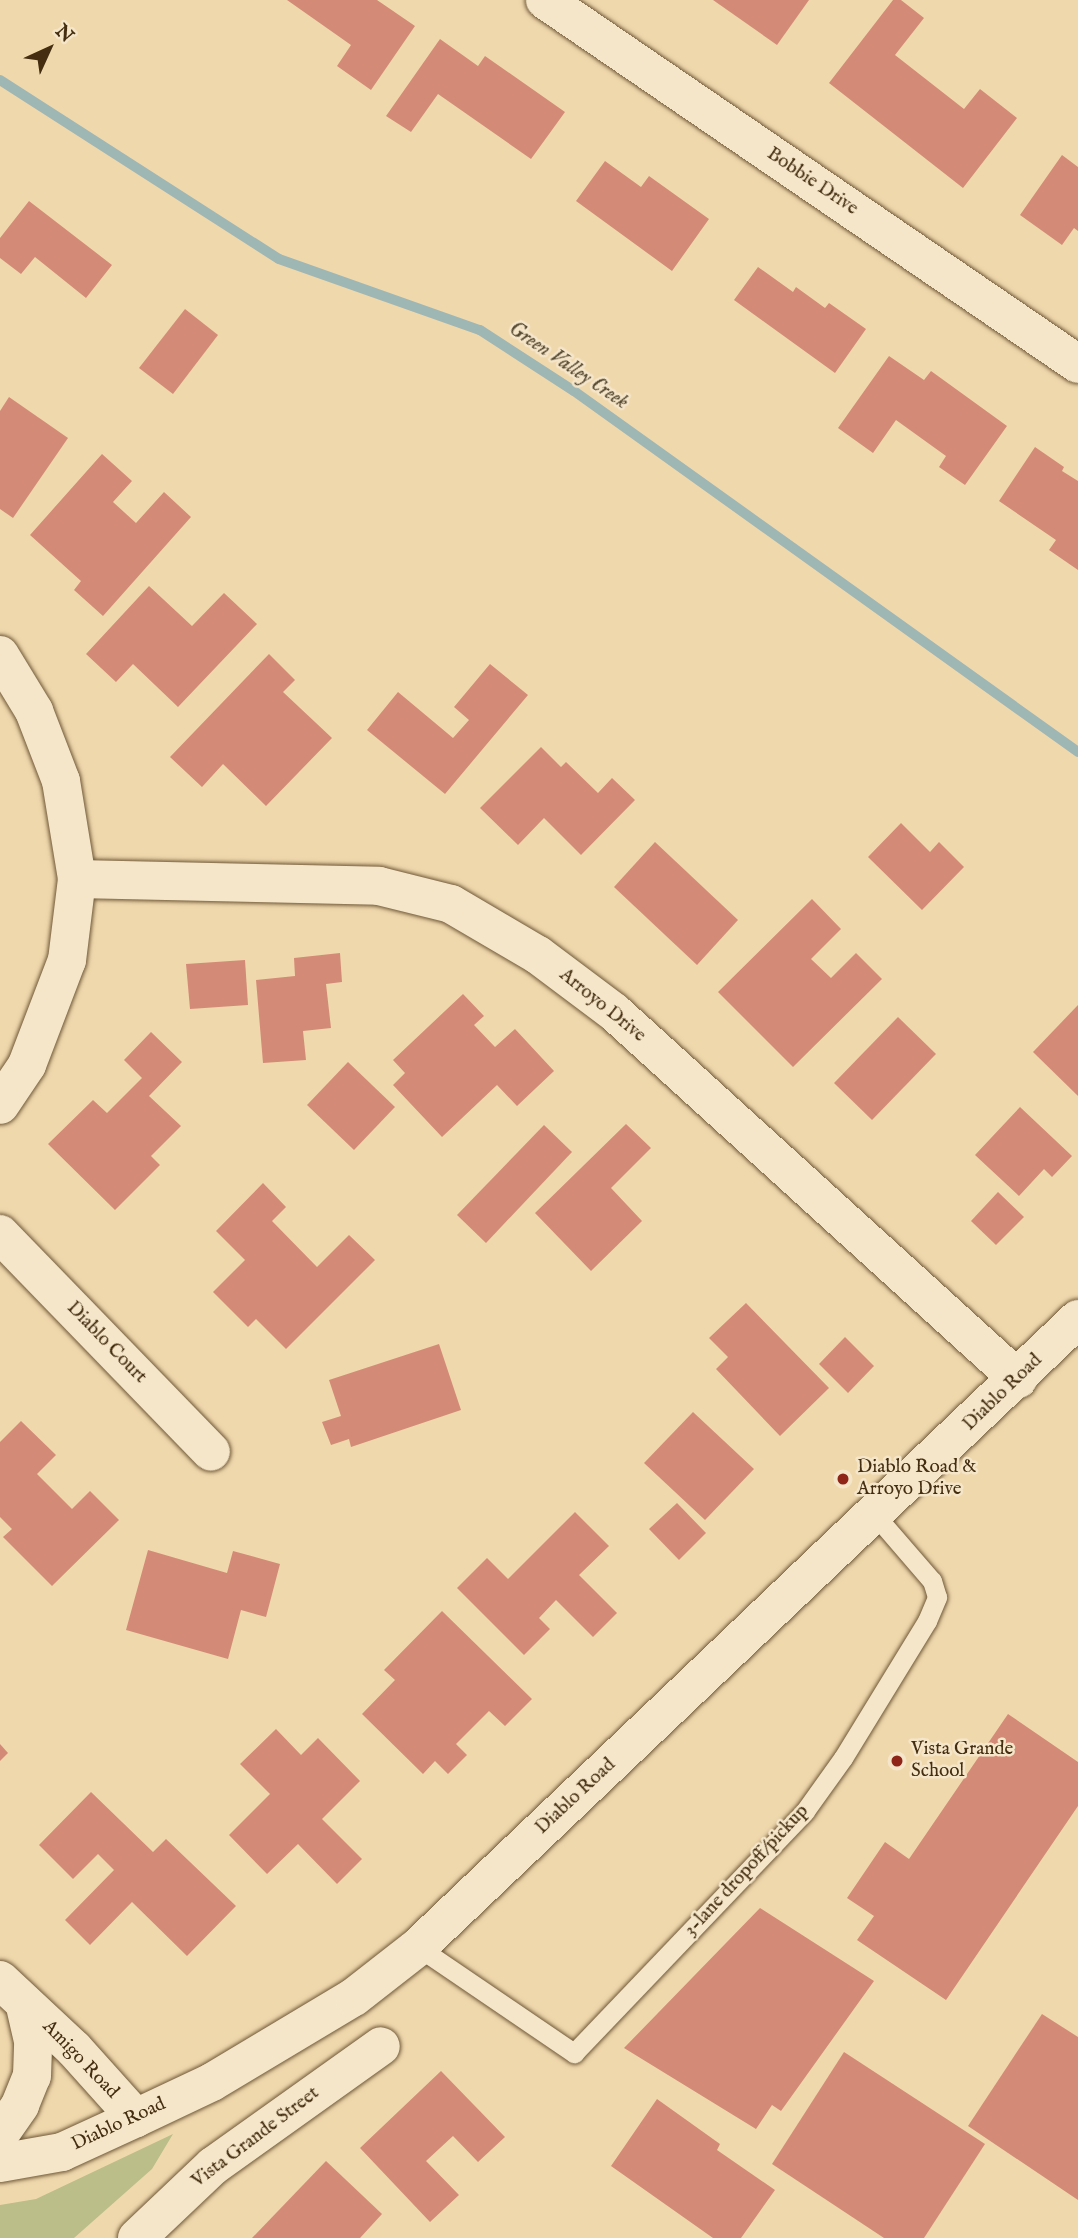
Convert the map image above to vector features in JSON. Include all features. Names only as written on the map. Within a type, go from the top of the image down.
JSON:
[{"type":"street","name":"Bobbie Drive","points":[[545,0],[1078,364]]},
{"type":"street","points":[[0,655],[34,711],[61,781],[77,879],[67,960],[27,1065],[0,1105]]},
{"type":"street","name":"Arroyo Drive","points":[[77,879],[379,886],[451,904],[538,955],[614,1012],[1018,1379]]},
{"type":"street","name":"Diablo Court","points":[[0,1234],[211,1452]]},
{"type":"street","name":"Diablo Road","points":[[0,2163],[61,2152],[212,2082],[354,1997],[418,1947],[1018,1379],[1078,1319]]},
{"type":"street","name":"Amigo Road","points":[[12,1991],[74,2049],[135,2118]]},
{"type":"street","name":"Amigo Road","points":[[0,2134],[20,2105],[32,2076],[33,2041],[12,1991]]},
{"type":"street","name":"Vista Grande Street","points":[[137,2238],[213,2166],[381,2046]]},
{"type":"lane","name":"3-lane dropoff/pickup","points":[[418,1947],[574,2053],[805,1811],[843,1758],[927,1621],[937,1597],[932,1581],[875,1515]]},
{"type":"green space","points":[[173,2134],[152,2169],[74,2238],[0,2238],[0,2205],[36,2199]]},
{"type":"building","points":[[287,0],[377,0],[415,26],[371,90],[337,66],[351,45]]},
{"type":"building","points":[[713,0],[809,0],[777,45]]},
{"type":"building","points":[[893,0],[901,0],[924,18],[895,55],[964,109],[980,89],[1017,118],[963,188],[829,83]]},
{"type":"building","points":[[440,39],[478,66],[485,56],[565,112],[531,159],[438,94],[411,132],[386,116]]},
{"type":"building","points":[[1062,155],[1078,167],[1078,231],[1074,228],[1062,245],[1020,215]]},
{"type":"building","points":[[605,161],[641,187],[649,176],[709,219],[672,271],[576,201]]},
{"type":"building","points":[[29,201],[112,265],[86,298],[35,257],[21,274],[0,258],[0,238]]},
{"type":"building","points":[[758,267],[793,292],[796,287],[825,308],[829,303],[866,329],[835,373],[734,300]]},
{"type":"building","points":[[185,309],[218,335],[173,394],[139,368]]},
{"type":"building","points":[[889,356],[924,380],[931,371],[1007,426],[965,485],[939,467],[946,456],[896,420],[873,453],[838,428]]},
{"type":"building","points":[[9,397],[68,438],[13,518],[0,509],[0,411]]},
{"type":"building","points":[[1035,447],[1064,467],[1062,471],[1078,481],[1078,570],[1049,550],[1056,540],[999,501]]},
{"type":"building","points":[[102,454],[132,481],[113,502],[136,523],[164,492],[191,517],[103,616],[74,590],[81,581],[30,535]]},
{"type":"building","points":[[149,586],[192,626],[224,593],[257,624],[178,707],[133,664],[116,682],[86,654]]},
{"type":"building","points":[[269,654],[295,680],[283,692],[332,738],[266,806],[223,764],[202,787],[170,757]]},
{"type":"building","points":[[490,664],[528,695],[445,794],[367,730],[398,692],[453,738],[469,720],[454,707]]},
{"type":"building","points":[[541,747],[561,767],[566,762],[598,793],[612,778],[635,800],[581,855],[544,818],[518,845],[480,808]]},
{"type":"building","points":[[901,823],[930,852],[939,842],[964,867],[922,910],[868,857]]},
{"type":"building","points":[[655,842],[738,920],[697,965],[614,887]]},
{"type":"building","points":[[812,899],[841,929],[811,959],[831,978],[856,953],[882,979],[793,1067],[718,992]]},
{"type":"building","points":[[340,953],[342,982],[326,984],[331,1028],[303,1031],[306,1060],[263,1063],[256,980],[295,976],[294,958]]},
{"type":"building","points":[[245,960],[248,1005],[190,1009],[186,964]]},
{"type":"building","points":[[463,994],[484,1016],[474,1025],[495,1047],[515,1029],[554,1071],[517,1106],[497,1085],[442,1137],[393,1085],[405,1073],[393,1060]]},
{"type":"building","points":[[1078,1005],[1078,1096],[1033,1052]]},
{"type":"building","points":[[898,1017],[936,1054],[872,1120],[834,1083]]},
{"type":"building","points":[[151,1032],[182,1062],[149,1096],[181,1126],[151,1156],[160,1165],[115,1210],[48,1144],[93,1100],[107,1113],[142,1078],[124,1060]]},
{"type":"building","points":[[348,1062],[395,1107],[354,1150],[307,1105]]},
{"type":"building","points":[[1020,1107],[1072,1156],[1052,1177],[1044,1169],[1019,1196],[975,1155]]},
{"type":"building","points":[[626,1124],[651,1148],[611,1188],[642,1221],[591,1271],[535,1213]]},
{"type":"building","points":[[544,1125],[572,1152],[486,1243],[457,1215]]},
{"type":"building","points":[[263,1183],[286,1207],[272,1221],[317,1267],[349,1235],[375,1260],[286,1349],[256,1319],[248,1327],[213,1292],[245,1260],[216,1231]]},
{"type":"building","points":[[998,1192],[1024,1217],[996,1245],[971,1221]]},
{"type":"building","points":[[746,1303],[829,1388],[780,1436],[716,1369],[728,1357],[709,1338]]},
{"type":"building","points":[[845,1337],[874,1366],[848,1393],[819,1364]]},
{"type":"building","points":[[439,1344],[461,1410],[351,1447],[349,1439],[331,1445],[322,1422],[341,1416],[329,1380]]},
{"type":"building","points":[[693,1412],[754,1469],[705,1520],[644,1463]]},
{"type":"building","points":[[21,1421],[56,1455],[37,1474],[72,1509],[90,1491],[119,1520],[52,1586],[3,1537],[12,1529],[0,1517],[0,1442]]},
{"type":"building","points":[[677,1503],[706,1533],[679,1560],[649,1529]]},
{"type":"building","points":[[575,1512],[609,1546],[579,1575],[617,1613],[593,1637],[556,1600],[539,1618],[550,1629],[524,1655],[457,1588],[487,1558],[508,1579]]},
{"type":"building","points":[[148,1550],[227,1573],[233,1551],[280,1564],[266,1617],[241,1610],[228,1659],[126,1630]]},
{"type":"building","points":[[442,1611],[532,1699],[505,1726],[489,1711],[456,1744],[467,1755],[448,1774],[435,1761],[423,1774],[362,1714],[395,1680],[384,1670]]},
{"type":"building","points":[[1008,1714],[1078,1762],[1078,1806],[946,2000],[857,1940],[874,1916],[847,1898],[885,1842],[909,1859]]},
{"type":"building","points":[[276,1729],[301,1755],[318,1738],[360,1781],[322,1819],[362,1859],[337,1884],[298,1844],[267,1874],[229,1835],[270,1794],[240,1764]]},
{"type":"building","points":[[0,1744],[8,1753],[0,1761]]},
{"type":"building","points":[[91,1792],[153,1852],[166,1839],[236,1906],[187,1956],[132,1902],[90,1945],[65,1920],[114,1870],[98,1854],[73,1879],[39,1845]]},
{"type":"building","points":[[760,1908],[874,1981],[781,2111],[772,2105],[756,2129],[624,2048]]},
{"type":"building","points":[[1042,2014],[1078,2037],[1078,2200],[968,2126]]},
{"type":"building","points":[[844,2052],[985,2144],[924,2238],[884,2238],[772,2164]]},
{"type":"building","points":[[441,2071],[505,2137],[478,2162],[453,2136],[426,2161],[459,2195],[430,2222],[360,2148]]},
{"type":"building","points":[[657,2099],[720,2144],[717,2150],[775,2190],[741,2238],[713,2238],[611,2166]]},
{"type":"building","points":[[326,2161],[382,2214],[360,2238],[252,2238]]},
{"type":"waterway","name":"Green Valley Creek","points":[[0,80],[279,259],[480,330],[574,391],[1078,752]]},
{"type":"place","name":"Diablo Road & Arroyo Drive","points":[[843,1479]]},
{"type":"place","name":"Vista Grande School","points":[[897,1761]]}]
